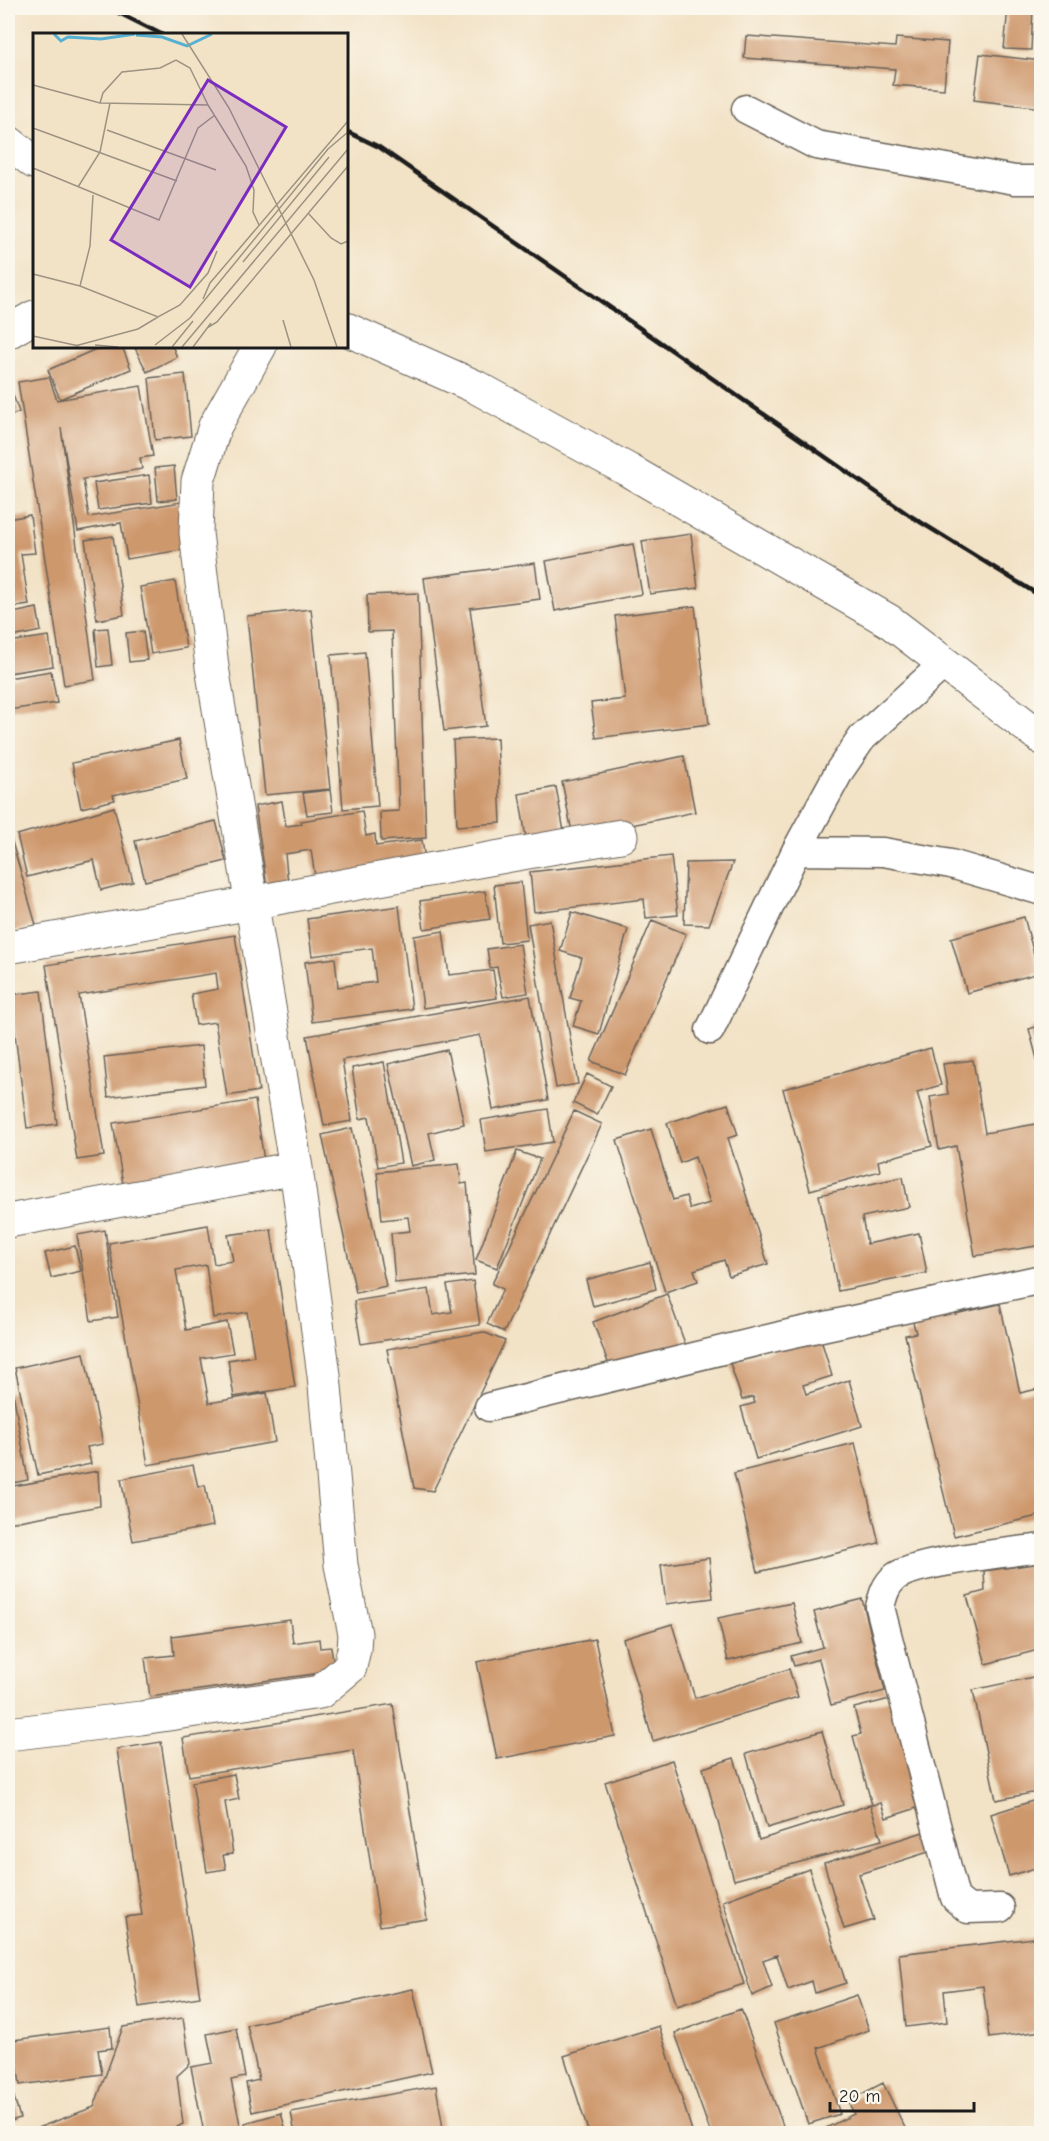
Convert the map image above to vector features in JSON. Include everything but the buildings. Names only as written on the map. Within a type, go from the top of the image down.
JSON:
[{"type":"street","points":[[8,142],[33,161]]},
{"type":"street","points":[[8,332],[33,318]]},
{"type":"street","points":[[348,330],[476,387],[628,470],[889,621],[1041,738]]},
{"type":"street","points":[[8,1734],[141,1718],[320,1692],[350,1667],[355,1634],[342,1565],[324,1375],[296,1168],[212,667],[196,533],[198,481],[215,426],[259,348]]},
{"type":"street","points":[[8,947],[251,905],[414,871],[621,836]]},
{"type":"street","points":[[8,1221],[296,1168]]},
{"type":"lane","points":[[746,109],[816,145],[1015,180],[1041,180]]},
{"type":"lane","points":[[710,1030],[796,851],[840,770],[862,738],[945,663]]},
{"type":"lane","points":[[796,851],[883,852],[951,864],[1041,891]]},
{"type":"lane","points":[[489,1407],[780,1336],[1041,1279]]},
{"type":"lane","points":[[1000,1908],[968,1909],[955,1898],[880,1607],[884,1591],[896,1576],[947,1561],[1041,1548]]},
{"type":"railway","points":[[109,8],[159,33]]},
{"type":"railway","points":[[348,132],[379,147],[909,515],[1042,597]]}]
